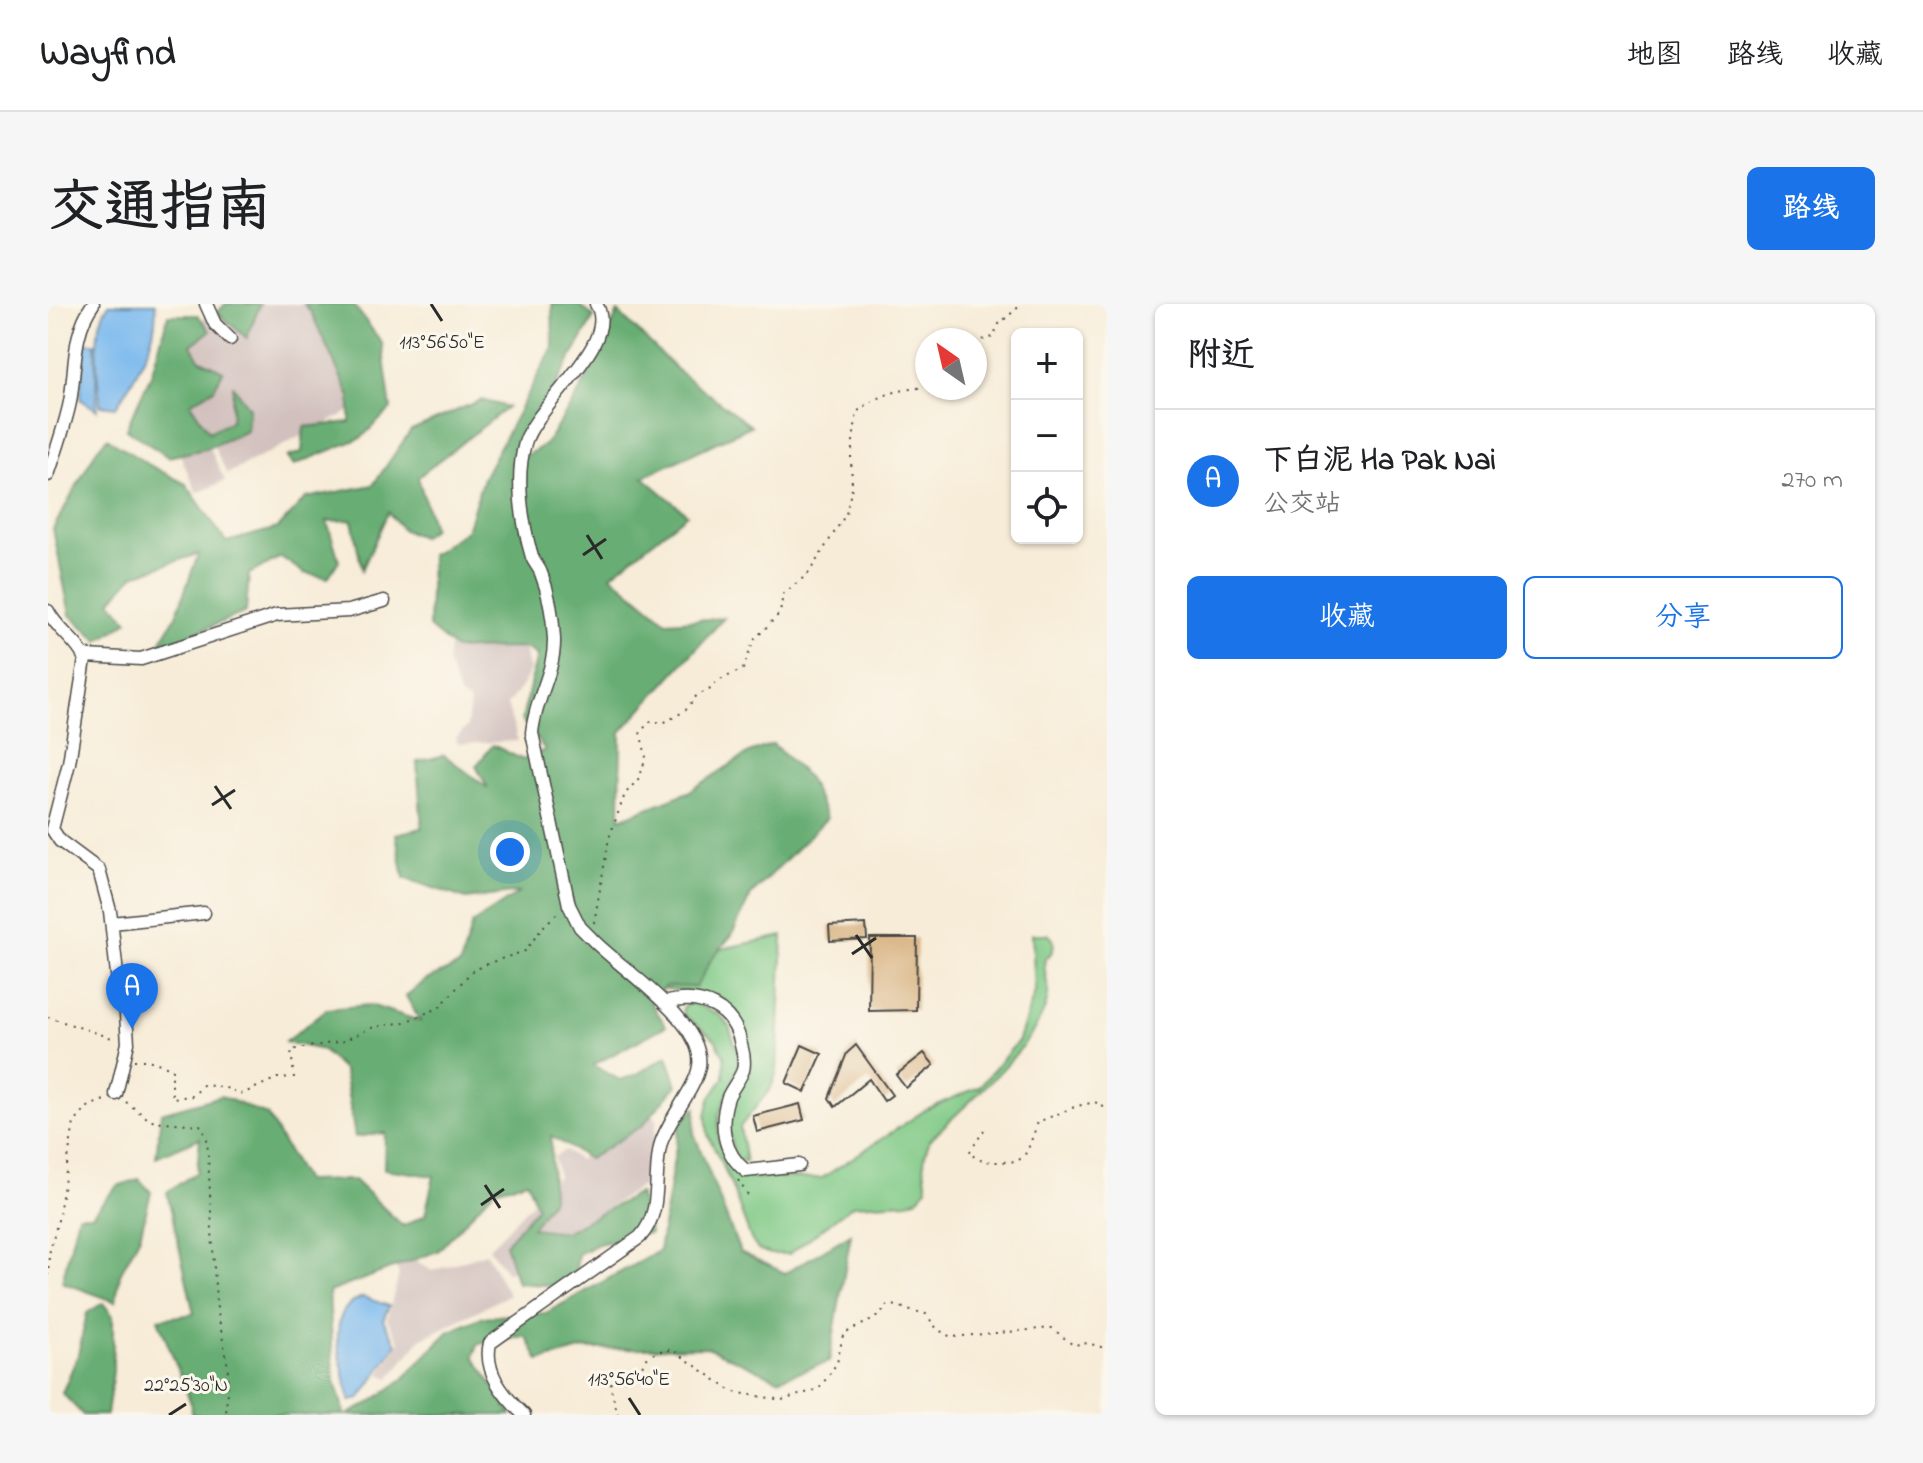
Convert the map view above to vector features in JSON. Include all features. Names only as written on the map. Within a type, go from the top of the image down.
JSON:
[{"type":"street","points":[[48,475],[70,403],[78,336],[93,304]]},
{"type":"street","points":[[206,304],[215,324],[230,339]]},
{"type":"street","points":[[524,1415],[493,1376],[488,1360],[490,1343],[640,1237],[653,1219],[660,1146],[670,1120],[699,1068],[699,1051],[692,1035],[664,1003],[580,927],[570,906],[532,733],[534,711],[551,668],[554,641],[551,609],[541,572],[533,561],[523,515],[523,448],[533,425],[598,336],[602,317],[596,304]]},
{"type":"street","points":[[48,611],[60,630],[85,656],[141,659],[277,615],[349,611],[384,601]]},
{"type":"street","points":[[85,656],[69,763],[52,829],[60,841],[99,870],[112,923],[128,1043],[116,1094]]},
{"type":"street","points":[[112,923],[204,913]]},
{"type":"street","points":[[664,1003],[689,999],[710,1004],[729,1016],[738,1031],[743,1069],[729,1095],[723,1116],[732,1160],[746,1171],[799,1165]]},
{"type":"path","points":[[987,339],[993,337],[999,324],[1022,304]]},
{"type":"path","points":[[591,938],[609,838],[625,794],[640,777],[646,756],[640,732],[651,721],[663,723],[685,711],[697,695],[743,669],[754,640],[780,613],[783,594],[808,574],[846,514],[852,487],[851,456],[857,412],[875,397],[915,388]]},
{"type":"path","points":[[125,1060],[148,1060],[172,1068],[172,1098],[193,1096],[203,1085],[223,1087],[242,1094],[277,1078],[294,1077],[291,1050],[343,1041],[371,1028],[404,1022],[439,1008],[471,972],[525,951],[557,912],[570,906]]},
{"type":"path","points":[[48,1017],[128,1043]]},
{"type":"path","points":[[48,1276],[49,1254],[58,1220],[74,1123],[89,1106],[116,1094],[151,1121],[200,1125],[207,1138],[216,1303],[228,1367],[226,1415]]},
{"type":"path","points":[[984,1130],[969,1153],[972,1157],[990,1163],[1018,1161],[1027,1152],[1038,1122],[1095,1102],[1107,1109]]},
{"type":"path","points":[[618,1415],[610,1385],[612,1380],[625,1380],[639,1370],[648,1357],[659,1351],[673,1350],[733,1392],[782,1400],[819,1389],[837,1363],[843,1335],[857,1326],[877,1320],[889,1304],[926,1314],[937,1329],[951,1337],[1052,1328],[1073,1345],[1088,1343],[1107,1349]]},
{"type":"shaded area","points":[[226,304],[315,304],[362,405],[227,474],[211,441],[182,398],[189,355],[205,316]]},
{"type":"shaded area","points":[[207,442],[225,481],[197,493],[179,452]]},
{"type":"shaded area","points":[[450,639],[522,641],[530,670],[507,705],[518,741],[458,744],[456,738],[467,727],[470,702],[459,695],[447,662]]},
{"type":"shaded area","points":[[650,1110],[657,1119],[649,1181],[507,1273],[489,1248],[558,1176],[554,1157],[565,1150],[579,1160],[606,1136]]},
{"type":"shaded area","points":[[401,1252],[432,1271],[486,1253],[509,1295],[421,1339],[390,1378],[380,1374],[400,1342],[387,1319],[399,1274],[392,1258]]},
{"type":"green space","points":[[225,304],[260,304],[247,338],[218,313]]},
{"type":"green space","points":[[304,304],[353,304],[382,343],[391,409],[361,438],[294,465],[287,457],[302,452],[304,427],[350,422],[350,397],[311,312]]},
{"type":"green space","points":[[552,304],[578,304],[594,317],[512,463],[545,445],[579,393],[618,312],[677,370],[751,426],[643,477],[687,514],[611,575],[667,622],[724,618],[621,732],[620,819],[688,792],[749,753],[773,744],[808,778],[827,818],[751,895],[732,935],[712,958],[696,987],[665,986],[651,1003],[666,1026],[593,1065],[620,1080],[667,1056],[677,1085],[643,1125],[589,1159],[551,1136],[552,1199],[532,1228],[565,1232],[639,1193],[650,1233],[598,1244],[578,1254],[574,1287],[517,1283],[505,1244],[537,1207],[527,1181],[494,1190],[438,1251],[329,1292],[334,1378],[345,1415],[191,1415],[192,1406],[158,1319],[194,1314],[167,1192],[197,1172],[200,1138],[156,1157],[161,1113],[221,1096],[267,1115],[305,1181],[354,1180],[403,1226],[425,1215],[434,1176],[384,1169],[385,1133],[355,1137],[344,1071],[322,1050],[285,1042],[327,1009],[370,1005],[420,1021],[406,996],[426,980],[460,965],[472,924],[520,892],[466,899],[404,878],[396,834],[422,828],[417,762],[444,755],[488,788],[476,766],[493,745],[523,760],[545,750],[522,720],[537,655],[525,648],[455,649],[429,627],[431,555],[467,530],[483,478],[553,347]]},
{"type":"green space","points":[[168,315],[198,315],[210,331],[191,345],[199,359],[223,371],[214,389],[190,403],[209,432],[231,421],[233,386],[249,408],[247,431],[205,449],[168,457],[126,429],[151,375]]},
{"type":"green space","points":[[481,400],[508,407],[418,477],[433,528],[422,537],[403,530],[388,512],[362,570],[352,520],[327,521],[339,560],[328,578],[304,573],[281,557],[249,574],[246,612],[156,649],[176,616],[198,554],[134,575],[111,601],[128,621],[99,641],[70,615],[53,529],[97,449],[107,438],[186,484],[226,542],[278,528],[306,498],[373,485],[411,430]]},
{"type":"green space","points":[[1032,934],[1048,934],[1054,942],[1053,950],[1044,962],[1048,994],[1043,1013],[1018,1052],[930,1140],[924,1158],[927,1188],[919,1198],[908,1202],[853,1205],[789,1254],[758,1250],[708,1135],[706,1115],[710,1099],[724,1078],[724,1056],[715,1039],[684,1015],[685,1005],[692,1003],[720,1015],[729,1026],[739,1057],[737,1072],[719,1115],[718,1139],[722,1152],[740,1173],[750,1178],[822,1178],[927,1109],[979,1087],[1019,1040],[1035,991]]},
{"type":"green space","points":[[783,936],[777,1071],[771,1088],[740,1127],[746,1162],[738,1159],[733,1151],[728,1127],[728,1115],[747,1050],[738,1019],[727,1008],[690,992],[659,988],[696,961],[721,949]]},
{"type":"green space","points":[[696,1108],[694,1133],[740,1252],[785,1273],[851,1234],[829,1362],[778,1379],[707,1347],[585,1349],[539,1361],[526,1336],[478,1344],[474,1356],[512,1415],[347,1415],[403,1379],[448,1332],[482,1317],[546,1313],[659,1251],[680,1122]]},
{"type":"green space","points":[[139,1179],[151,1192],[140,1236],[120,1274],[116,1302],[62,1282],[78,1215],[92,1215],[117,1186]]},
{"type":"green space","points":[[103,1303],[113,1316],[113,1371],[107,1415],[83,1415],[62,1393],[78,1355],[87,1313]]},
{"type":"water","points":[[109,304],[155,304],[150,344],[116,407],[100,405],[97,366],[99,326]]},
{"type":"water","points":[[85,343],[95,343],[97,410],[80,399]]},
{"type":"water","points":[[363,1297],[389,1306],[383,1320],[397,1344],[360,1399],[350,1401],[340,1358],[338,1327],[342,1314],[350,1304]]},
{"type":"building","points":[[866,924],[867,939],[830,941],[829,926]]},
{"type":"building","points":[[870,938],[917,938],[916,1010],[869,1011]]},
{"type":"building","points":[[802,1045],[822,1054],[805,1092],[786,1083]]},
{"type":"building","points":[[856,1045],[892,1095],[884,1101],[869,1079],[835,1107],[829,1098],[847,1053]]},
{"type":"building","points":[[924,1053],[934,1065],[906,1088],[896,1075]]},
{"type":"building","points":[[800,1104],[804,1120],[757,1132],[753,1116]]},
{"type":"place","name":"下白泥 Ha Pak Nai","points":[[132,1029]]}]
